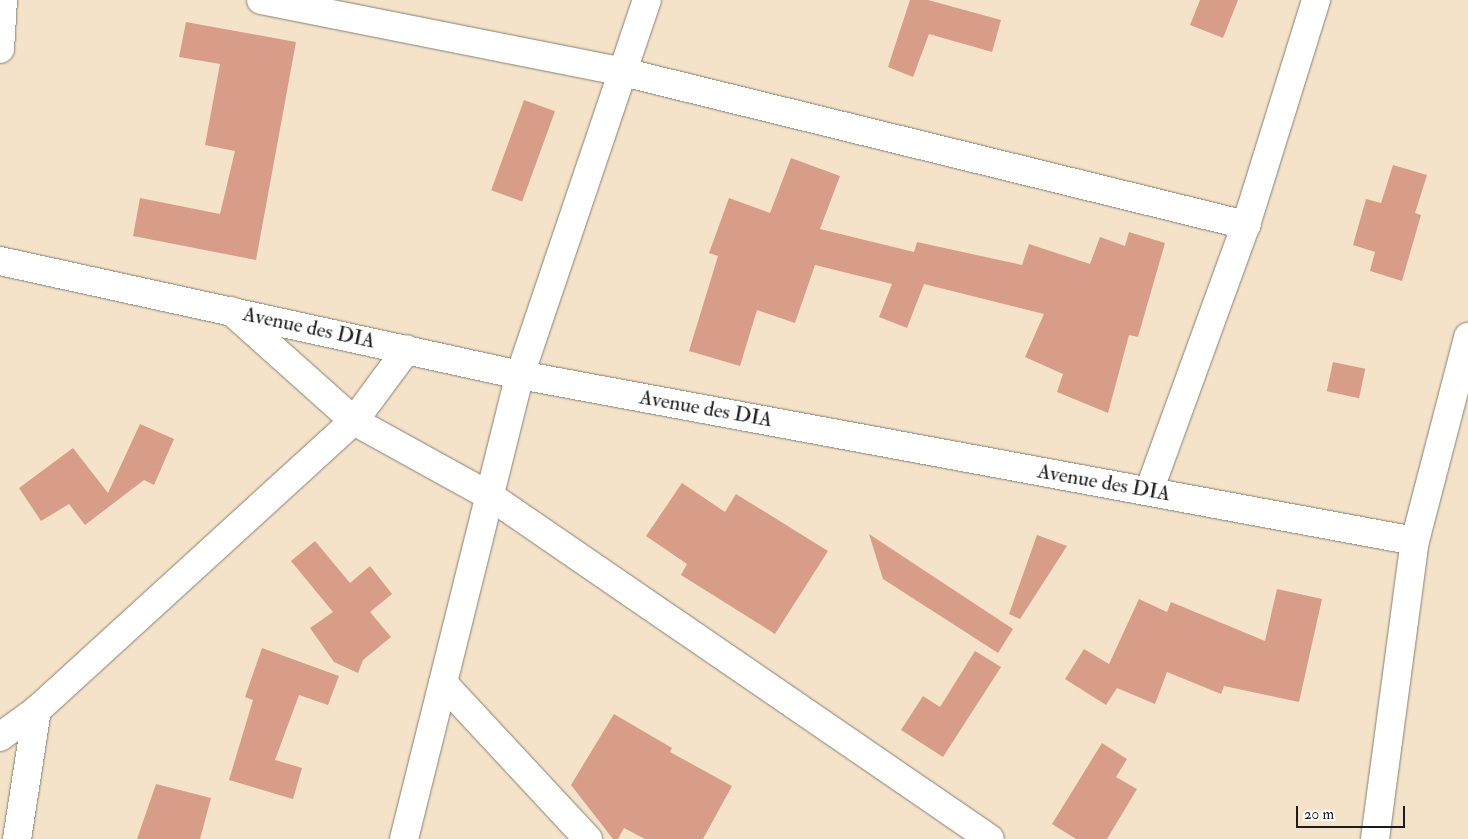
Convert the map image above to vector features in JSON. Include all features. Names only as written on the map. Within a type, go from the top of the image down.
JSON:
[{"type":"street","points":[[0,49],[3,0]]},
{"type":"street","points":[[261,0],[623,72],[1246,225]]},
{"type":"street","points":[[404,839],[520,375],[647,0]]},
{"type":"street","points":[[1149,491],[1246,225],[1316,0]]},
{"type":"street","name":"Avenue des DIA","points":[[0,261],[520,375],[1414,541]]},
{"type":"street","points":[[231,312],[354,421],[490,496],[990,839]]},
{"type":"street","points":[[1375,839],[1414,541],[1468,337]]},
{"type":"street","points":[[0,737],[38,710],[354,421],[407,349]]},
{"type":"street","points":[[443,683],[588,839]]},
{"type":"street","points":[[17,839],[38,710]]},
{"type":"building","points":[[910,0],[928,0],[1001,20],[992,52],[929,34],[913,77],[888,67]]},
{"type":"building","points":[[1200,0],[1238,0],[1223,38],[1190,25]]},
{"type":"building","points":[[186,22],[296,42],[256,260],[133,236],[140,198],[220,214],[235,151],[205,145],[220,64],[179,57]]},
{"type":"building","points":[[524,100],[555,111],[522,201],[491,190]]},
{"type":"building","points":[[791,158],[840,176],[820,229],[914,252],[917,242],[1022,265],[1029,244],[1090,264],[1100,237],[1125,246],[1129,232],[1165,243],[1138,337],[1129,335],[1108,413],[1057,392],[1063,374],[1025,357],[1044,314],[924,284],[907,328],[879,317],[892,284],[815,265],[795,323],[757,310],[740,366],[689,351],[718,256],[709,253],[729,198],[770,213]]},
{"type":"building","points":[[1393,165],[1427,175],[1415,213],[1421,215],[1402,281],[1370,271],[1375,252],[1353,245],[1366,199],[1381,203]]},
{"type":"building","points":[[1333,362],[1365,369],[1359,398],[1327,391]]},
{"type":"building","points":[[140,424],[174,439],[154,485],[144,480],[85,525],[69,504],[41,521],[19,488],[73,448],[108,493]]},
{"type":"building","points":[[682,483],[725,512],[736,494],[828,551],[775,634],[681,575],[687,564],[646,536]]},
{"type":"building","points":[[869,534],[1013,629],[998,653],[883,579]]},
{"type":"building","points":[[1037,535],[1067,546],[1020,619],[1009,614]]},
{"type":"building","points":[[315,541],[350,583],[370,566],[392,594],[370,612],[391,637],[363,660],[358,673],[334,662],[310,628],[333,612],[291,561]]},
{"type":"building","points":[[1277,589],[1322,599],[1299,702],[1224,686],[1221,694],[1167,672],[1155,704],[1117,688],[1106,705],[1065,679],[1084,649],[1109,664],[1139,599],[1167,612],[1171,602],[1265,641]]},
{"type":"building","points":[[262,648],[339,676],[328,705],[299,695],[275,760],[302,768],[293,799],[229,780],[253,700],[245,697]]},
{"type":"building","points":[[975,651],[1001,667],[943,757],[901,730],[923,696],[940,707]]},
{"type":"building","points":[[614,714],[672,748],[670,752],[732,786],[703,839],[645,839],[624,828],[618,839],[613,839],[571,785]]},
{"type":"building","points":[[1102,743],[1127,759],[1116,777],[1137,789],[1107,839],[1076,839],[1052,824]]},
{"type":"building","points":[[156,784],[211,798],[200,839],[137,839]]}]
